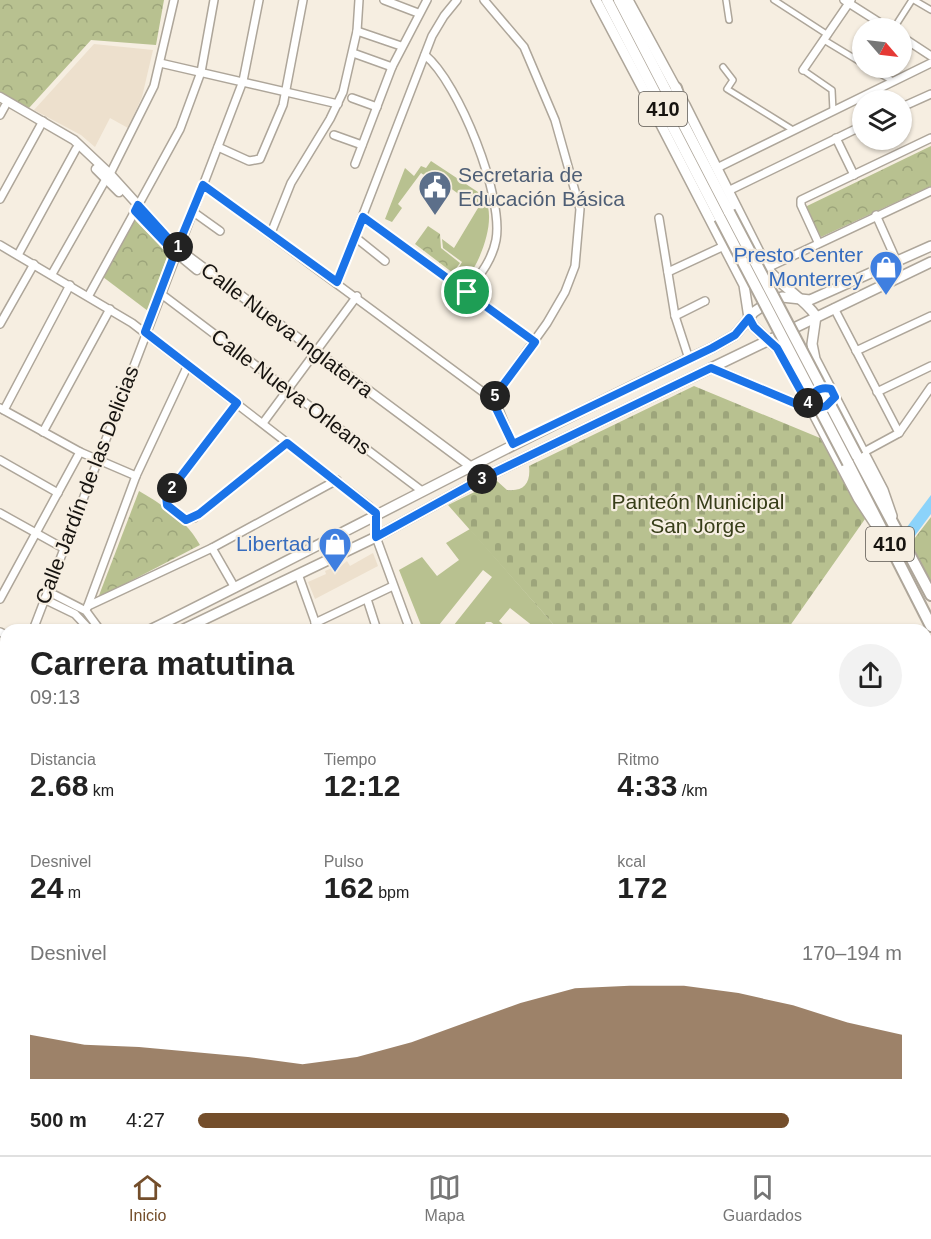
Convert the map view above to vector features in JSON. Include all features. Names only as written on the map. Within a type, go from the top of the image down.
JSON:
[{"type":"main road","points":[[596,0],[730,257],[746,291],[749,318],[754,327],[768,339],[786,361],[858,498],[891,534]]},
{"type":"main road","name":"410","points":[[607,0],[690,148]]},
{"type":"main road","name":"410","points":[[619,0],[724,215],[856,457],[930,624]]},
{"type":"main road","points":[[628,0],[676,88],[766,265],[777,282],[800,299],[816,316]]},
{"type":"main road","points":[[676,88],[690,148]]},
{"type":"main road","points":[[647,97],[690,148]]},
{"type":"main road","points":[[730,257],[743,262],[751,259],[754,243]]},
{"type":"main road","points":[[162,624],[513,444],[735,335],[749,318],[770,301],[782,297],[810,300],[931,246]]},
{"type":"main road","points":[[738,274],[742,268],[754,260],[766,265]]},
{"type":"main road","points":[[194,624],[376,537],[483,478],[931,262]]},
{"type":"main road","points":[[816,316],[812,344],[815,359],[833,393],[856,457],[887,499],[891,534]]},
{"type":"main road","points":[[810,407],[817,390],[833,393]]},
{"type":"main road","points":[[810,407],[826,406],[833,393]]},
{"type":"main road","name":"410","points":[[891,534],[931,595]]},
{"type":"street","points":[[52,274],[147,104],[160,63],[174,0]]},
{"type":"street","points":[[89,295],[180,129],[201,72],[214,0]]},
{"type":"street","name":"Calle Jardín de las Delicias","points":[[35,624],[176,250],[243,81],[259,0]]},
{"type":"street","points":[[218,147],[249,161],[258,161],[283,105],[303,0]]},
{"type":"street","points":[[271,233],[291,183],[338,104],[354,53],[359,0]]},
{"type":"street","points":[[384,0],[418,14]]},
{"type":"street","points":[[355,164],[401,46],[427,0]]},
{"type":"street","points":[[337,282],[438,24],[457,0]]},
{"type":"street","points":[[484,0],[524,47],[558,129],[580,209],[575,266],[558,305],[535,342],[492,400]]},
{"type":"street","points":[[726,0],[729,20]]},
{"type":"street","points":[[774,0],[852,56]]},
{"type":"street","points":[[901,18],[913,0],[931,10]]},
{"type":"street","points":[[833,111],[832,90],[803,70],[848,1],[873,18]]},
{"type":"street","points":[[357,32],[401,46]]},
{"type":"street","points":[[912,44],[931,56]]},
{"type":"street","points":[[354,53],[392,67]]},
{"type":"street","points":[[425,55],[449,83],[478,148],[496,201],[494,249],[486,266],[467,292]]},
{"type":"street","points":[[160,63],[286,90],[338,104]]},
{"type":"street","points":[[717,168],[931,63]]},
{"type":"street","points":[[723,67],[734,80],[727,89],[793,130]]},
{"type":"street","points":[[888,78],[893,81]]},
{"type":"street","points":[[912,103],[931,94]]},
{"type":"street","name":"Calle Nueva Inglaterra","points":[[0,97],[42,123],[108,176]]},
{"type":"street","points":[[352,98],[377,107]]},
{"type":"street","points":[[0,114],[2,104]]},
{"type":"street","name":"Calle Nueva Inglaterra","points":[[2,104],[74,140],[176,250],[467,468]]},
{"type":"street","points":[[0,199],[42,123]]},
{"type":"street","points":[[728,191],[852,131]]},
{"type":"street","points":[[334,135],[362,146]]},
{"type":"street","points":[[836,138],[854,175]]},
{"type":"street","points":[[818,242],[801,202],[931,138]]},
{"type":"street","points":[[18,255],[76,149]]},
{"type":"street","points":[[203,185],[357,296],[492,400],[513,444]]},
{"type":"street","points":[[766,265],[931,191]]},
{"type":"street","points":[[192,211],[220,231]]},
{"type":"street","points":[[876,215],[897,262]]},
{"type":"street","points":[[363,217],[535,342]]},
{"type":"street","points":[[659,219],[675,316],[689,359]]},
{"type":"street","points":[[355,237],[385,261]]},
{"type":"street","points":[[0,245],[89,295],[145,332],[338,480],[377,515],[376,537],[408,624]]},
{"type":"street","points":[[668,272],[724,246]]},
{"type":"street","points":[[0,324],[34,264]]},
{"type":"street","points":[[70,285],[2,409],[80,452],[136,476]]},
{"type":"street","name":"Calle Nueva Orleans","points":[[160,293],[422,491]]},
{"type":"street","points":[[263,423],[357,296]]},
{"type":"street","points":[[675,316],[705,302]]},
{"type":"street","points":[[834,308],[899,433]]},
{"type":"street","points":[[43,432],[110,309]]},
{"type":"street","points":[[856,351],[931,316]]},
{"type":"street","points":[[93,624],[87,609],[136,476],[188,365]]},
{"type":"street","points":[[878,392],[931,366]]},
{"type":"street","points":[[711,368],[810,407]]},
{"type":"street","points":[[856,457],[899,433],[931,387]]},
{"type":"street","points":[[237,403],[165,499],[178,515],[189,520],[287,443]]},
{"type":"street","points":[[0,599],[80,452]]},
{"type":"street","points":[[0,460],[58,493]]},
{"type":"street","points":[[46,595],[87,609],[212,548],[338,480]]},
{"type":"street","points":[[0,513],[63,548]]},
{"type":"street","points":[[212,548],[235,588]]},
{"type":"street","points":[[298,574],[316,624]]},
{"type":"street","points":[[321,624],[393,586]]},
{"type":"street","points":[[46,595],[88,624]]},
{"type":"street","points":[[366,599],[375,624]]},
{"type":"street","points":[[68,610],[72,603]]},
{"type":"shaded area","points":[[94,44],[153,50],[142,97],[128,128],[110,118],[95,147],[81,135],[34,110]]},
{"type":"shaded area","points":[[373,553],[378,566],[315,599],[308,582],[326,574],[325,571],[334,567],[336,570],[347,561],[350,566]]},
{"type":"green space","points":[[0,0],[164,0],[156,45],[91,40],[29,108],[0,93]]},
{"type":"green space","points":[[931,146],[931,186],[821,237],[805,207]]},
{"type":"green space","points":[[431,161],[484,196],[488,206],[486,240],[477,263],[466,281],[455,274],[462,262],[443,248],[442,239],[454,248],[478,208],[442,182],[438,185],[421,173],[398,204],[402,208],[392,222],[385,219],[405,168],[414,176],[421,166],[426,168]]},
{"type":"green space","points":[[134,219],[168,254],[148,311],[103,277]]},
{"type":"green space","points":[[428,226],[440,234],[441,248],[460,263],[453,273],[415,244]]},
{"type":"green space","name":"Panteón Municipal San Jorge","points":[[694,386],[820,438],[865,519],[791,624],[553,624],[448,505],[497,481],[507,490],[522,488],[529,477],[529,466]]},
{"type":"green space","points":[[139,491],[181,521],[200,545],[98,598]]},
{"type":"green space","points":[[931,517],[931,583],[911,543]]},
{"type":"green space","points":[[470,529],[553,624],[530,624],[510,608],[499,621],[502,624],[486,622],[485,624],[455,624],[492,577],[483,570],[440,624],[421,624],[399,570],[422,557],[437,576],[459,560],[446,543]]},
{"type":"water","points":[[931,495],[931,514],[911,541],[904,531]]},
{"type":"place","name":"Secretaria de Educación Básica","points":[[435,216]]},
{"type":"place","name":"Presto Center Monterrey","points":[[886,296]]},
{"type":"place","name":"Libertad","points":[[335,573]]},
{"type":"route","points":[[203,185],[337,282],[363,217],[467,292],[535,342],[492,400],[500,412],[513,444],[712,348],[735,335],[744,327],[749,318],[754,327],[777,348],[786,361],[808,404],[812,394],[817,390],[831,389],[835,397],[826,406],[818,410],[811,410],[711,368],[483,478],[376,537],[376,513],[338,480],[287,443],[194,518],[186,520],[167,505],[165,499],[167,494],[237,403],[145,332],[175,253],[135,211],[138,205],[177,248],[203,185]]}]
